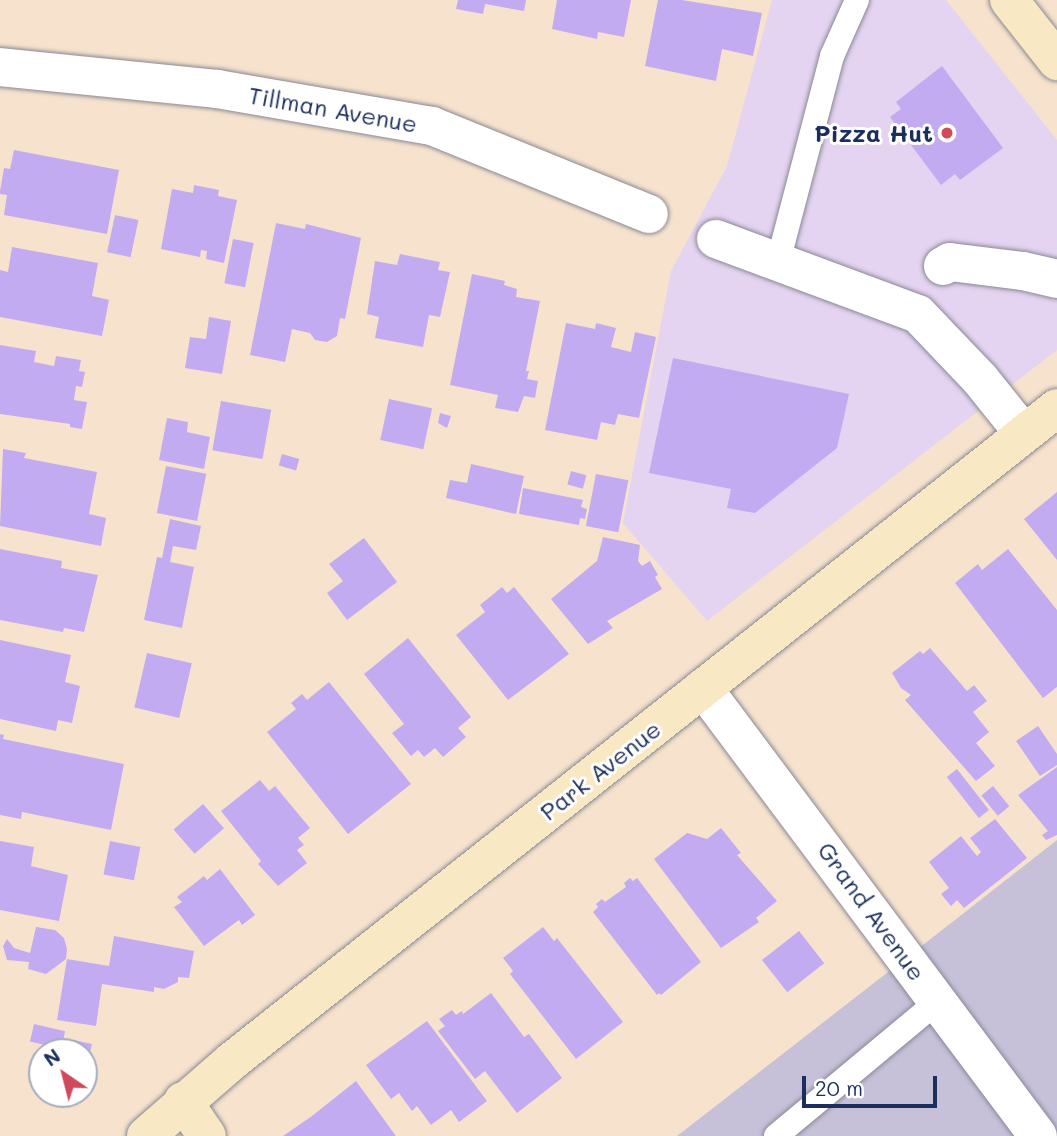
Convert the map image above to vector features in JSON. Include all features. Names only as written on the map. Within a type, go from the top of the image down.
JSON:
[{"type":"street","points":[[1016,3],[1057,61]]},
{"type":"street","name":"Tillman Avenue","points":[[0,67],[217,89],[432,126],[649,214]]},
{"type":"street","points":[[716,239],[918,314],[979,379],[1024,434]]},
{"type":"street","points":[[943,266],[950,262],[1023,271],[1057,279]]},
{"type":"street","name":"Park Avenue","points":[[146,1136],[183,1101],[1057,408]]},
{"type":"street","name":"Grand Avenue","points":[[704,688],[938,1001],[1030,1133]]},
{"type":"street","points":[[183,1101],[207,1136]]},
{"type":"lane","points":[[778,262],[832,57],[857,0]]},
{"type":"lane","points":[[776,1136],[938,1001]]},
{"type":"shaded area","points":[[772,0],[946,0],[1057,140],[1057,350],[707,621],[623,523],[671,271],[727,166]]},
{"type":"shaded area","points":[[1057,840],[1057,1136],[677,1136],[955,920]]},
{"type":"building","points":[[458,0],[526,0],[524,11],[485,4],[483,14],[456,9]]},
{"type":"building","points":[[557,0],[631,0],[624,37],[598,32],[597,39],[552,29]]},
{"type":"building","points":[[658,0],[682,0],[762,13],[753,56],[722,49],[716,81],[645,66]]},
{"type":"building","name":"Pizza Hut","points":[[942,66],[1003,148],[960,180],[955,174],[941,185],[890,117],[901,109],[896,102]]},
{"type":"building","points":[[14,150],[119,170],[107,234],[4,215],[7,195],[0,194],[0,191],[4,168],[10,169]]},
{"type":"building","points":[[194,185],[219,190],[218,196],[237,200],[224,263],[206,259],[207,251],[201,250],[200,257],[161,249],[172,189],[193,193]]},
{"type":"building","points":[[115,215],[138,220],[131,257],[107,252]]},
{"type":"building","points":[[276,223],[305,229],[306,224],[361,238],[345,319],[340,318],[337,336],[327,342],[315,340],[310,333],[292,329],[285,362],[250,355]]},
{"type":"building","points":[[233,239],[254,243],[245,287],[224,283]]},
{"type":"building","points":[[12,247],[98,263],[92,296],[109,300],[102,336],[0,317],[0,270],[8,272]]},
{"type":"building","points":[[400,254],[440,262],[438,270],[450,272],[440,317],[429,315],[423,347],[375,338],[379,317],[367,314],[375,261],[397,265]]},
{"type":"building","points":[[472,274],[505,281],[504,285],[517,289],[516,297],[540,301],[526,371],[529,371],[527,379],[538,381],[535,398],[524,396],[518,412],[495,408],[498,395],[450,385]]},
{"type":"building","points":[[209,317],[231,321],[222,374],[185,368],[190,337],[206,339]]},
{"type":"building","points":[[566,323],[595,329],[596,323],[616,328],[611,347],[631,352],[635,332],[656,337],[639,418],[618,414],[615,425],[601,422],[597,440],[545,430]]},
{"type":"building","points":[[0,345],[36,351],[34,362],[54,366],[56,356],[81,360],[79,371],[85,372],[82,387],[76,386],[74,400],[87,402],[82,429],[70,427],[70,424],[0,414]]},
{"type":"building","points":[[673,358],[849,394],[837,448],[755,513],[727,508],[731,489],[649,473]]},
{"type":"building","points":[[389,399],[432,408],[423,449],[380,440]]},
{"type":"building","points":[[221,401],[271,410],[263,459],[212,450]]},
{"type":"building","points":[[440,413],[451,416],[447,428],[438,423]]},
{"type":"building","points":[[167,418],[188,422],[187,432],[210,437],[204,469],[159,460]]},
{"type":"building","points":[[3,449],[26,453],[24,458],[97,472],[89,514],[106,518],[101,546],[0,526]]},
{"type":"building","points":[[282,454],[299,459],[296,470],[279,466]]},
{"type":"building","points":[[471,464],[524,476],[516,514],[446,498],[450,480],[467,483]]},
{"type":"building","points":[[166,466],[206,474],[197,521],[157,513]]},
{"type":"building","points":[[571,471],[586,475],[583,489],[567,485]]},
{"type":"building","points":[[596,474],[628,480],[618,532],[586,526]]},
{"type":"building","points":[[523,488],[583,500],[581,507],[587,509],[585,519],[580,518],[579,525],[519,514]]},
{"type":"building","points":[[1057,492],[1057,560],[1024,519]]},
{"type":"building","points":[[170,519],[201,526],[196,550],[173,546],[170,562],[194,567],[182,628],[144,620],[157,557],[162,558]]},
{"type":"building","points":[[603,537],[640,545],[638,561],[642,566],[650,561],[662,589],[607,621],[613,628],[588,644],[551,599],[597,561]]},
{"type":"building","points":[[364,538],[397,582],[347,620],[327,593],[343,581],[329,564]]},
{"type":"building","points":[[0,549],[62,561],[61,568],[98,575],[84,632],[64,628],[63,632],[0,620]]},
{"type":"building","points":[[1008,549],[1057,610],[1057,687],[1043,698],[955,583],[978,564],[982,570]]},
{"type":"building","points":[[502,587],[507,593],[514,587],[569,654],[508,700],[456,635],[485,612],[480,605]]},
{"type":"building","points":[[408,638],[471,717],[458,728],[466,737],[443,757],[435,748],[424,757],[418,750],[411,756],[392,733],[404,724],[364,674]]},
{"type":"building","points":[[0,640],[71,655],[65,682],[80,686],[72,723],[58,720],[56,731],[0,719]]},
{"type":"building","points":[[930,648],[967,691],[974,685],[987,701],[973,712],[989,732],[976,743],[995,766],[976,781],[905,700],[911,695],[901,688],[892,673],[920,651],[923,654]]},
{"type":"building","points":[[147,653],[192,663],[179,718],[134,708]]},
{"type":"building","points":[[329,682],[411,784],[348,834],[267,732],[296,709],[291,703],[302,694],[307,700]]},
{"type":"building","points":[[1038,726],[1057,754],[1057,765],[1040,776],[1016,741]]},
{"type":"building","points":[[0,734],[4,735],[3,739],[124,764],[111,830],[22,812],[21,819],[0,815]]},
{"type":"building","points":[[1057,767],[1057,835],[1046,840],[1042,835],[1048,831],[1018,795]]},
{"type":"building","points":[[957,769],[989,810],[979,818],[947,777]]},
{"type":"building","points":[[260,780],[269,791],[275,786],[310,828],[298,838],[304,845],[297,850],[307,863],[278,886],[258,864],[261,861],[221,811]]},
{"type":"building","points":[[993,786],[1009,806],[998,816],[981,795]]},
{"type":"building","points":[[203,804],[224,828],[195,854],[174,830]]},
{"type":"building","points":[[995,819],[1027,858],[964,908],[957,900],[951,906],[941,894],[949,888],[929,862],[961,836],[977,856],[981,852],[970,838]]},
{"type":"building","points":[[721,828],[741,853],[737,855],[777,901],[756,918],[759,922],[721,948],[654,859],[687,833],[707,839]]},
{"type":"building","points":[[0,841],[34,847],[31,866],[68,875],[59,921],[0,910]]},
{"type":"building","points":[[110,841],[140,847],[134,880],[104,874]]},
{"type":"building","points":[[220,869],[255,915],[242,925],[239,920],[204,946],[174,907],[182,902],[177,897],[204,876],[207,880]]},
{"type":"building","points":[[630,878],[633,881],[637,878],[701,962],[661,995],[657,995],[593,912],[602,899],[605,902],[626,887],[624,883]]},
{"type":"building","points":[[36,927],[55,930],[64,938],[67,949],[66,959],[46,974],[28,969],[29,962],[7,960],[3,946],[7,939],[14,948],[30,953]]},
{"type":"building","points":[[543,927],[554,941],[557,938],[623,1022],[576,1059],[510,974],[513,971],[503,958]]},
{"type":"building","points":[[799,931],[824,963],[787,992],[762,960]]},
{"type":"building","points":[[114,936],[194,951],[189,978],[178,977],[178,982],[164,989],[154,987],[154,992],[102,984],[96,1026],[57,1020],[67,959],[109,966]]},
{"type":"building","points":[[491,993],[524,1037],[529,1034],[562,1078],[517,1113],[485,1071],[475,1079],[438,1031],[445,1026],[439,1019],[452,1010],[456,1015],[462,1011],[463,1014]]},
{"type":"building","points":[[427,1021],[487,1101],[459,1122],[451,1110],[431,1125],[417,1106],[412,1111],[399,1093],[391,1099],[366,1065]]},
{"type":"building","points":[[34,1024],[65,1031],[64,1038],[31,1038]]},
{"type":"building","points":[[356,1081],[396,1136],[283,1136],[312,1116]]},
{"type":"place","name":"Pizza Hut","points":[[947,133]]}]
